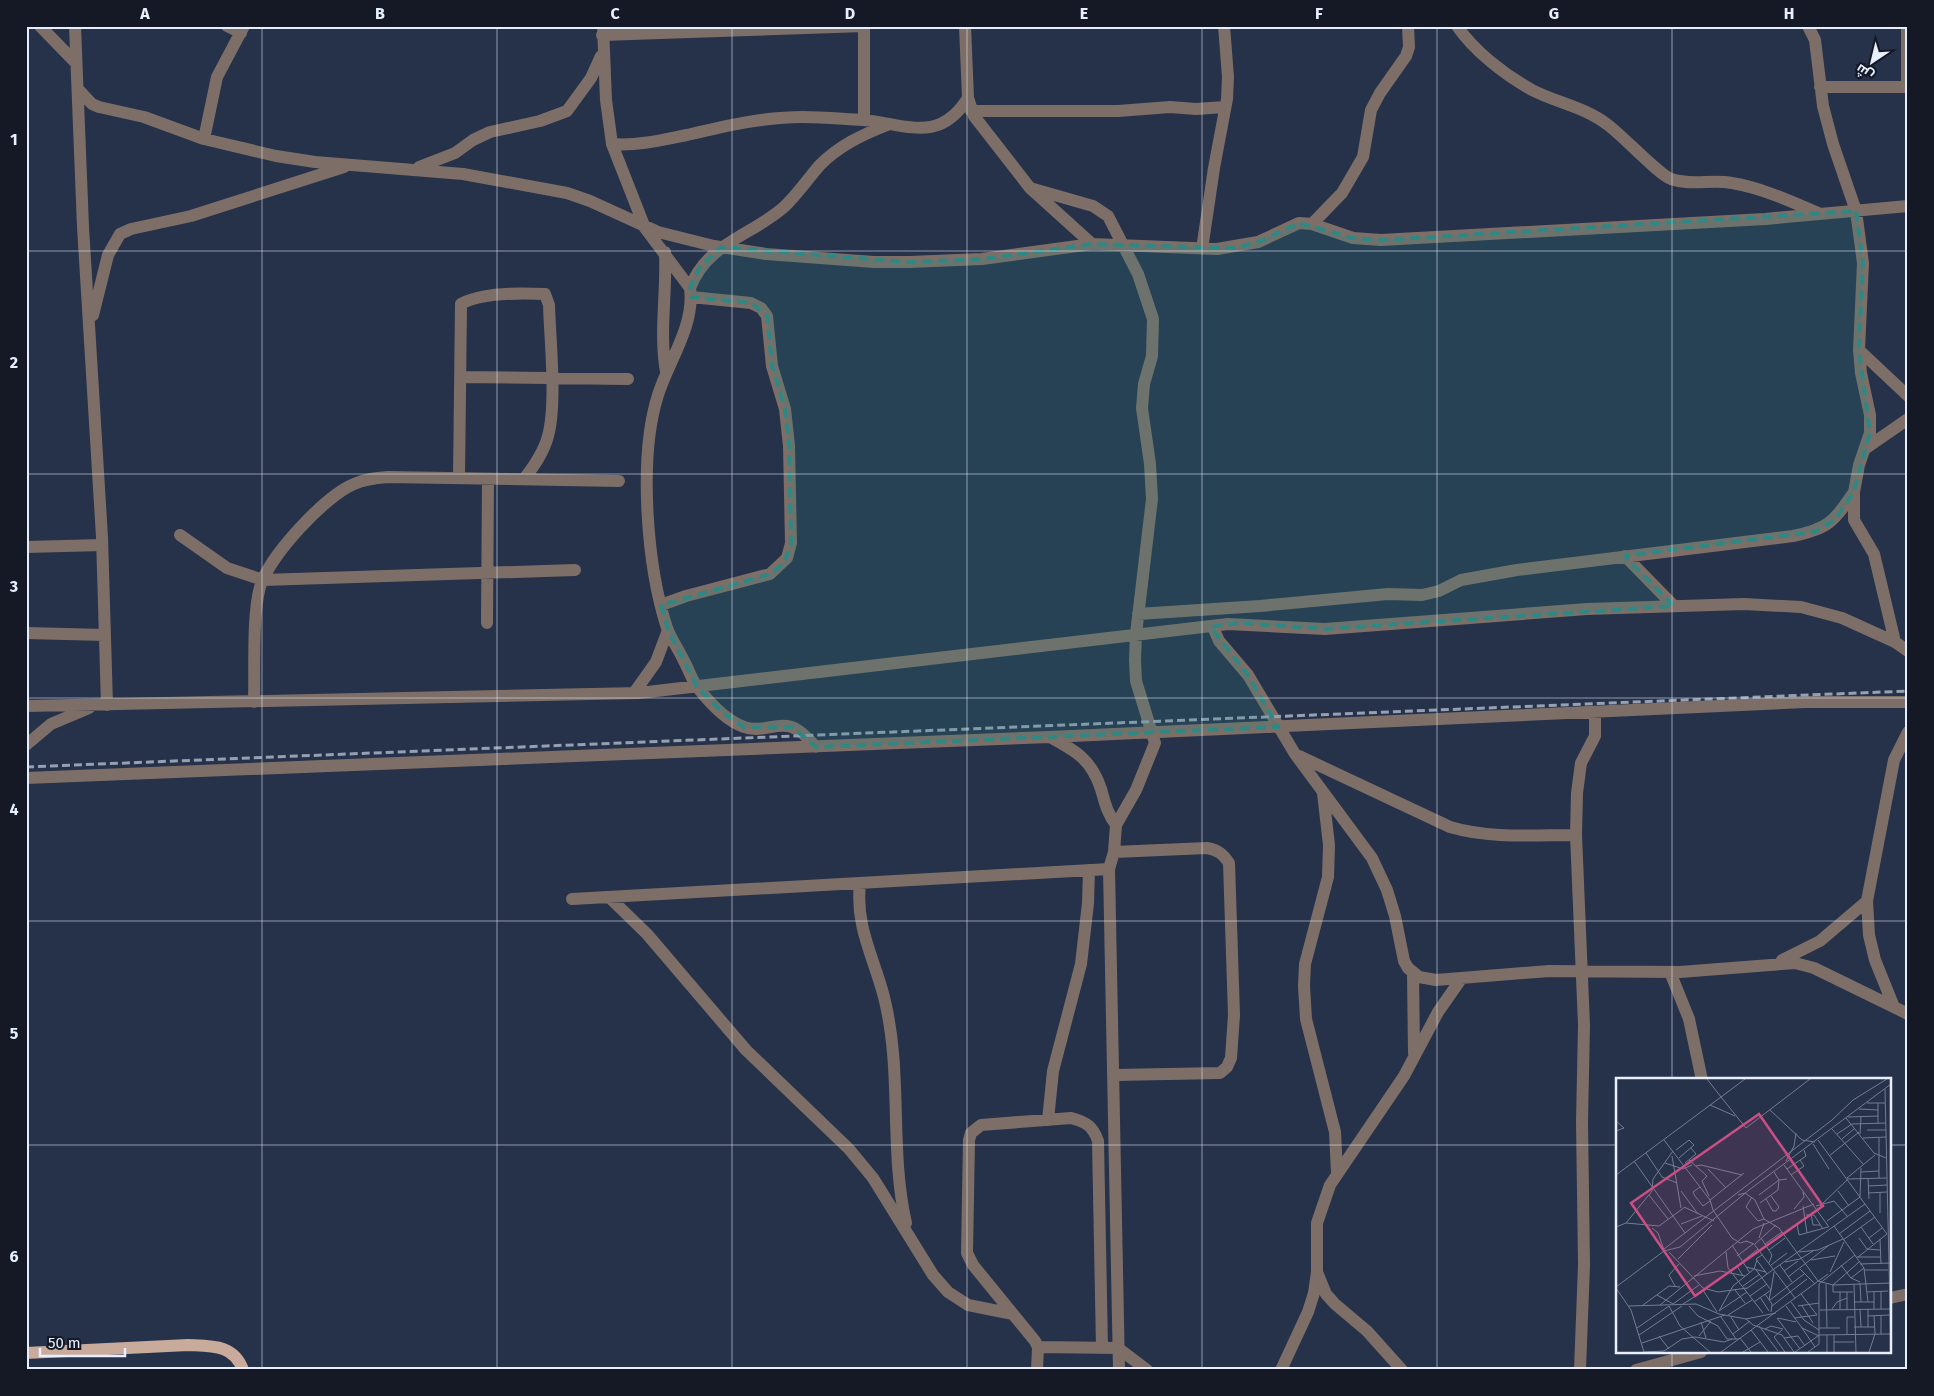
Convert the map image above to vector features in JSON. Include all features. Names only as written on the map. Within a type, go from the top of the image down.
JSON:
[{"type":"main road","points":[[26,1353],[188,1345],[214,1346],[231,1352],[240,1361],[243,1370]]},
{"type":"street","points":[[40,26],[76,63]]},
{"type":"street","points":[[74,26],[78,89],[82,228],[90,327],[102,545],[105,635],[103,705]]},
{"type":"street","points":[[204,138],[217,77],[242,30],[227,26]]},
{"type":"street","points":[[661,605],[686,596],[770,574],[788,558],[791,543],[790,446],[785,409],[772,366],[767,316],[761,308],[751,303],[691,292],[665,252],[645,228],[612,144],[606,100],[603,31],[864,26],[864,120]]},
{"type":"street","points":[[977,26],[965,26],[970,104],[1030,188],[1092,244]]},
{"type":"street","points":[[1202,249],[1225,107],[1228,77],[1224,26]]},
{"type":"street","points":[[1312,224],[1342,193],[1363,157],[1372,110],[1380,93],[1406,56],[1409,46],[1408,26]]},
{"type":"street","points":[[1457,26],[1485,56],[1508,74],[1533,90],[1591,113],[1626,140],[1668,178],[1694,182],[1730,182],[1754,187],[1820,214]]},
{"type":"street","points":[[1808,26],[1815,40],[1820,87],[1833,144],[1856,211],[1863,263],[1859,350],[1861,373],[1870,415],[1870,433],[1859,465],[1854,492],[1854,520],[1874,554],[1895,642]]},
{"type":"street","points":[[1820,87],[1908,87],[1907,26]]},
{"type":"street","points":[[412,169],[455,153],[473,140],[490,132],[540,121],[567,111],[580,96],[595,72],[603,49]]},
{"type":"street","points":[[78,89],[92,104],[98,107],[144,117],[204,138],[276,156],[351,165],[412,169],[510,181],[567,193],[590,201],[645,228],[721,247],[766,254],[874,262],[982,259],[1092,244],[1202,249],[1249,245],[1299,223],[1312,224],[1343,236],[1381,240],[1820,214],[1908,206]]},
{"type":"street","points":[[612,144],[629,146],[762,119],[803,117],[864,120],[887,125],[917,128],[940,124],[958,114],[970,104],[1118,111],[1170,107],[1196,109],[1225,107]]},
{"type":"street","points":[[816,747],[792,727],[782,725],[756,729],[745,728],[723,713],[697,687],[668,630],[661,605],[651,548],[647,502],[650,439],[657,397],[689,318],[691,292],[704,261],[721,247],[759,225],[784,206],[818,167],[844,145],[887,125]]},
{"type":"street","points":[[90,327],[108,254],[120,234],[131,229],[191,216],[351,165]]},
{"type":"street","points":[[1030,188],[1080,202],[1104,212],[1113,222],[1143,287],[1154,329],[1152,356],[1143,390],[1142,408],[1150,464],[1152,499],[1145,573],[1136,634],[1136,682],[1152,731],[1154,748],[1136,790],[1116,825],[1114,852],[1109,869],[1110,970],[1115,1075],[1119,1370]]},
{"type":"street","points":[[665,252],[666,284],[663,355],[666,372]]},
{"type":"street","points":[[459,478],[461,304],[468,300],[516,293],[545,294],[549,306],[551,377],[549,435],[538,461],[524,479]]},
{"type":"street","points":[[1859,350],[1908,396]]},
{"type":"street","points":[[460,377],[628,379]]},
{"type":"street","points":[[1866,448],[1908,419]]},
{"type":"street","points":[[254,702],[257,603],[263,580],[274,562],[312,516],[331,497],[354,484],[373,478],[388,477],[618,481]]},
{"type":"street","points":[[487,623],[488,479]]},
{"type":"street","points":[[1138,614],[1260,606],[1388,594],[1422,595],[1439,591],[1461,580],[1476,576],[1815,532],[1835,520],[1854,492]]},
{"type":"street","points":[[180,535],[227,568],[263,580],[575,570]]},
{"type":"street","points":[[26,547],[102,545]]},
{"type":"street","points":[[1626,556],[1674,606]]},
{"type":"street","points":[[26,706],[634,693],[1240,623],[1325,629],[1587,608],[1744,604],[1801,607],[1842,618],[1895,642],[1908,651]]},
{"type":"street","points":[[1213,627],[1219,640],[1248,676],[1294,754],[1372,858],[1390,899],[1404,961],[1413,973],[1426,979],[1461,980],[1580,971],[1670,972],[1795,963],[1814,968],[1908,1014]]},
{"type":"street","points":[[634,693],[656,662],[668,630]]},
{"type":"street","points":[[26,633],[105,635]]},
{"type":"street","points":[[26,778],[816,747],[1805,702],[1908,702]]},
{"type":"street","points":[[26,745],[51,724],[103,705]]},
{"type":"street","points":[[1580,1370],[1584,1265],[1582,1122],[1584,1025],[1580,971],[1576,835],[1577,793],[1581,763],[1594,736],[1594,712]]},
{"type":"street","points":[[1894,1007],[1875,960],[1869,935],[1867,902],[1894,760],[1908,732]]},
{"type":"street","points":[[1050,737],[1085,758],[1100,788],[1106,810],[1116,825]]},
{"type":"street","points":[[1294,754],[1450,826],[1468,832],[1487,835],[1576,835]]},
{"type":"street","points":[[1323,792],[1329,845],[1328,877],[1305,964],[1304,986],[1306,1019],[1335,1132],[1337,1173]]},
{"type":"street","points":[[1114,852],[1207,848],[1216,850],[1224,855],[1229,863],[1234,1015],[1231,1058],[1226,1068],[1220,1072],[1115,1075]]},
{"type":"street","points":[[572,899],[1109,869]]},
{"type":"street","points":[[1048,1120],[1053,1071],[1080,964],[1088,903],[1089,870]]},
{"type":"street","points":[[860,884],[860,919],[884,996],[893,1039],[897,1081],[897,1168],[899,1190],[909,1235]]},
{"type":"street","points":[[609,897],[647,934],[746,1050],[849,1149],[872,1178],[933,1275],[948,1292],[968,1305],[1013,1314]]},
{"type":"street","points":[[1775,963],[1820,941],[1867,902]]},
{"type":"street","points":[[1670,972],[1690,1019],[1702,1078]]},
{"type":"street","points":[[1413,973],[1414,1054]]},
{"type":"street","points":[[1281,1370],[1308,1312],[1316,1272],[1317,1223],[1322,1204],[1337,1173],[1404,1076],[1414,1054],[1446,999],[1461,980]]},
{"type":"street","points":[[1037,1370],[1038,1347],[973,1265],[967,1253],[969,1140],[971,1133],[981,1124],[1071,1118],[1084,1122],[1094,1130],[1098,1141],[1102,1348]]},
{"type":"street","points":[[1316,1272],[1326,1294],[1335,1304],[1367,1330],[1402,1370]]},
{"type":"street","points":[[1892,1298],[1908,1294]]},
{"type":"street","points":[[1038,1347],[1118,1348],[1147,1370]]},
{"type":"street","points":[[1636,1370],[1689,1354]]},
{"type":"highlighted area","points":[[1856,211],[1863,263],[1859,350],[1870,433],[1854,492],[1835,520],[1815,532],[1793,536],[1625,556],[1674,606],[1325,629],[1240,623],[1211,627],[1248,675],[1278,727],[816,747],[792,727],[745,728],[723,713],[697,687],[668,630],[661,605],[770,574],[784,563],[791,543],[789,446],[785,409],[772,366],[767,316],[751,303],[691,297],[690,288],[699,268],[721,247],[909,262],[982,259],[1092,244],[1233,248],[1258,242],[1299,223],[1353,238],[1381,240]]},
{"type":"railway","points":[[26,767],[1908,691]]}]
